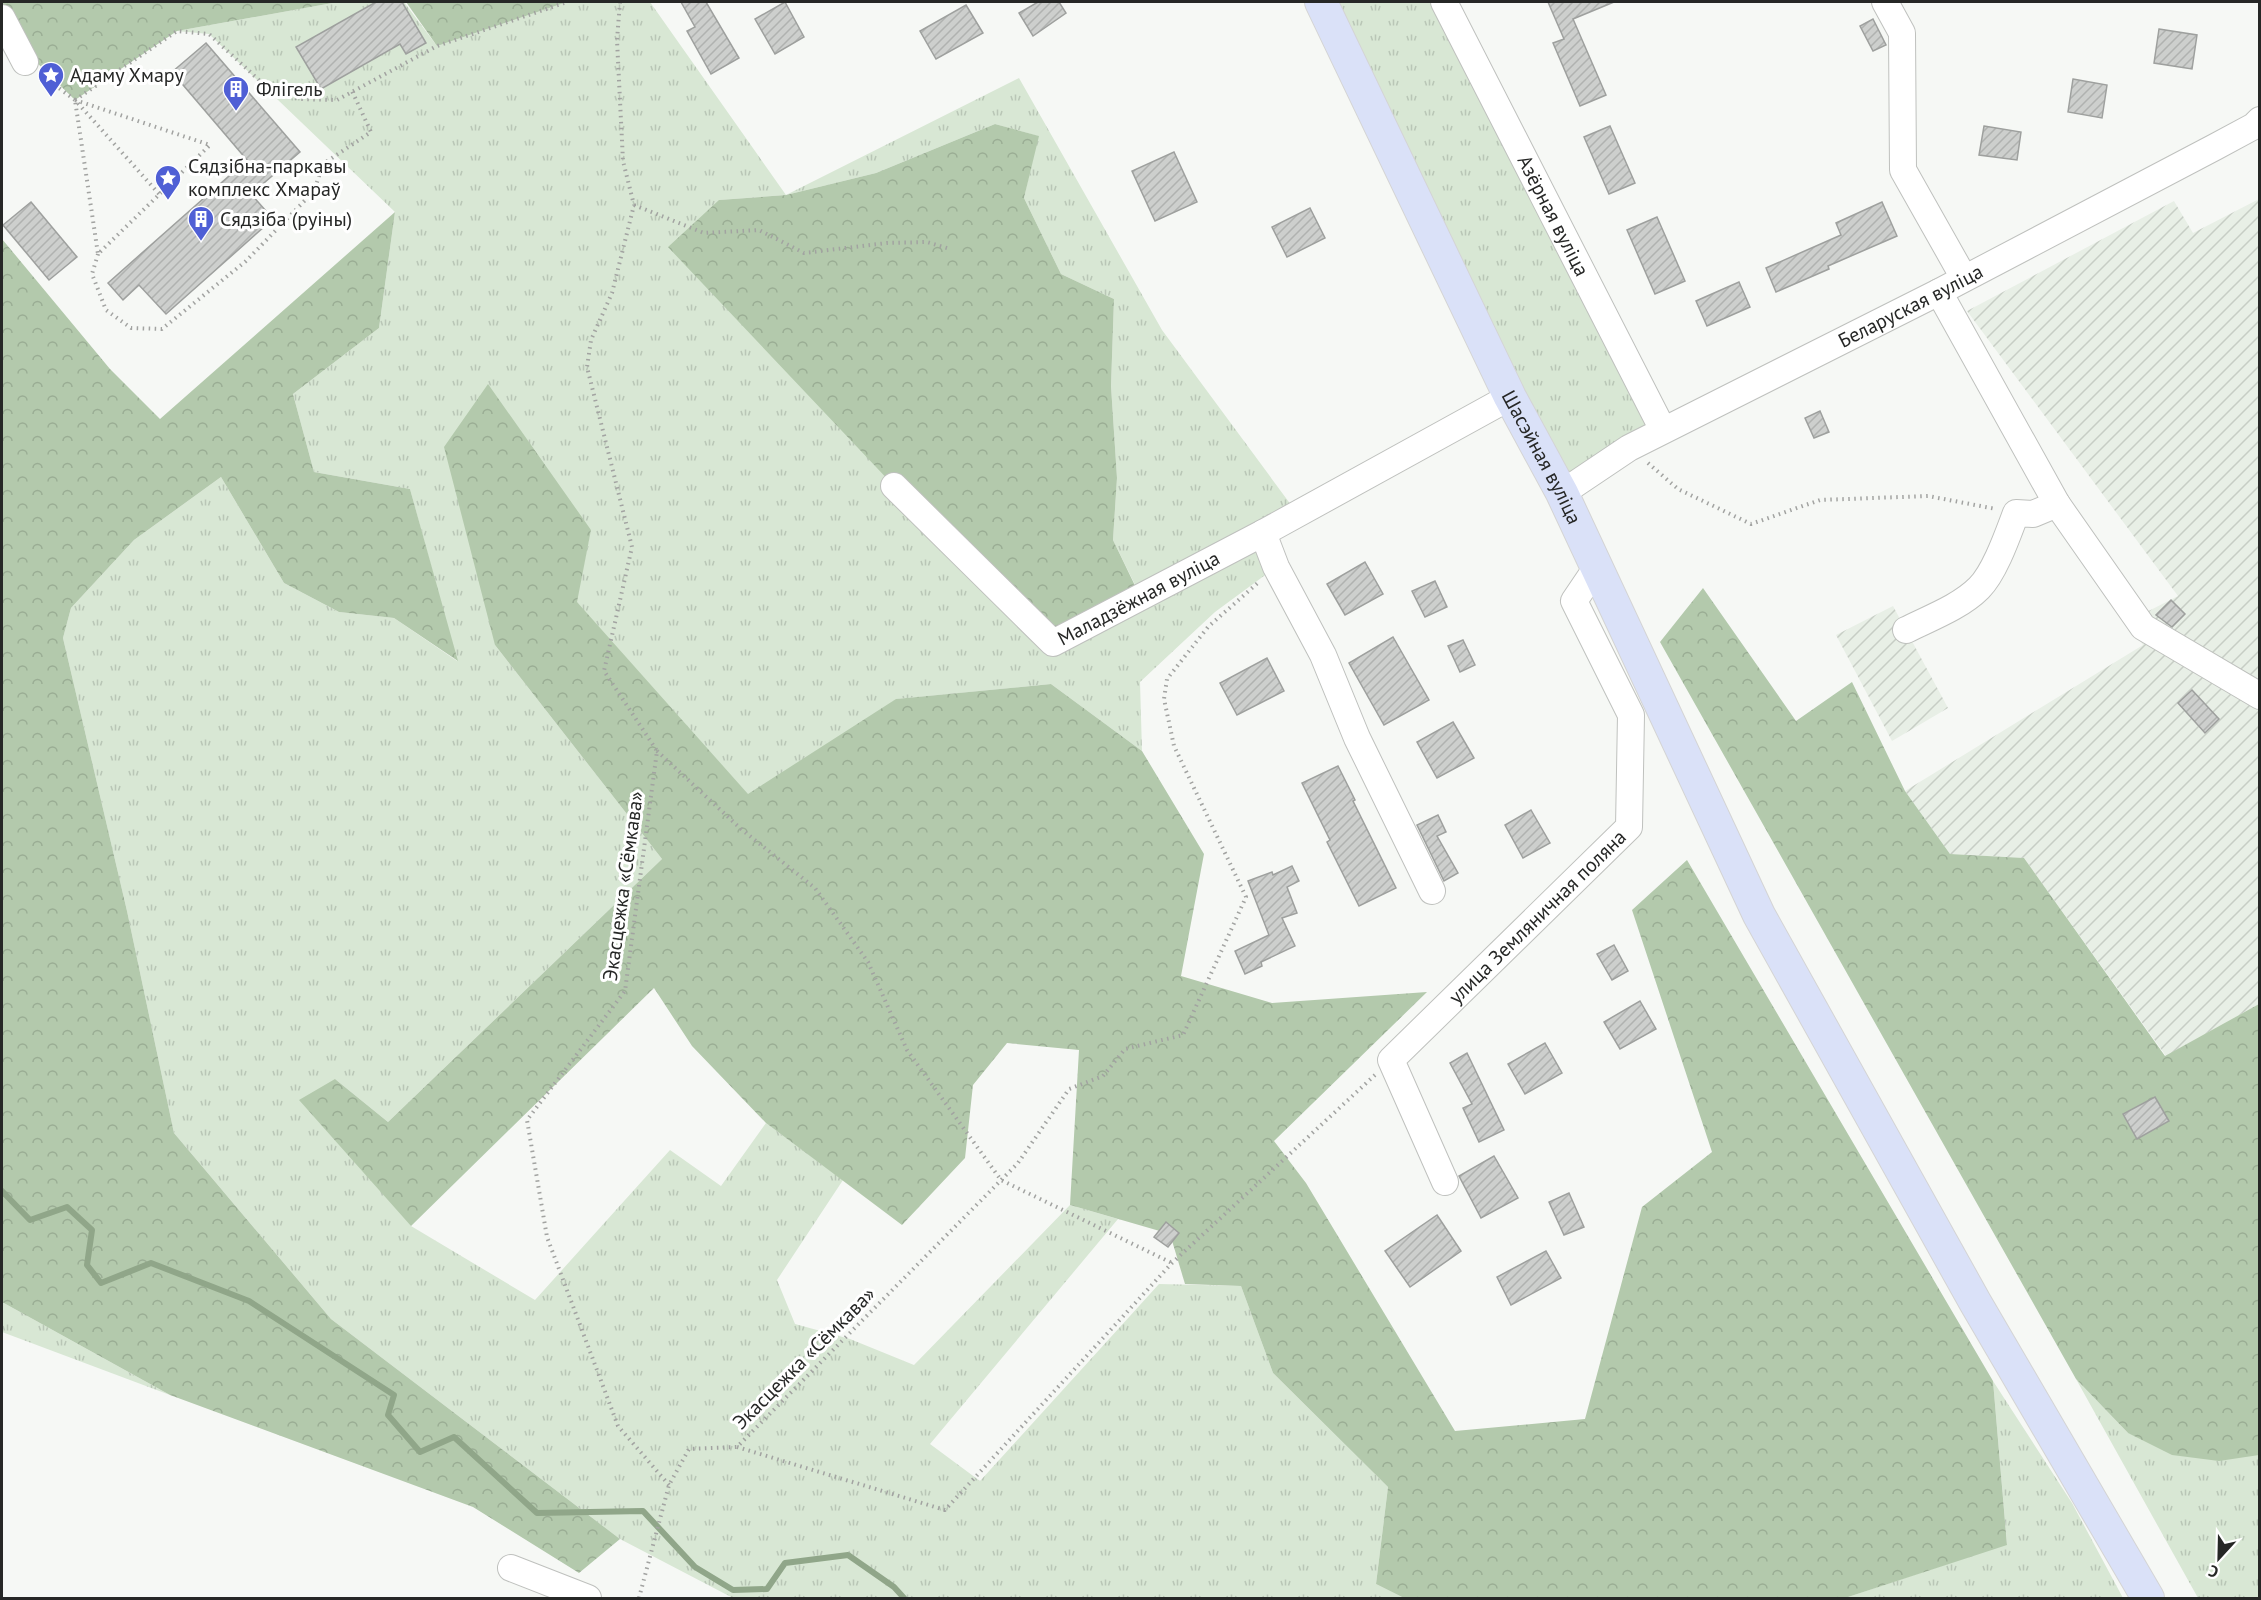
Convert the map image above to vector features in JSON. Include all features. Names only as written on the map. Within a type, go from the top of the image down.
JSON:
[{"type":"main road","name":"Шасэйная вуліца","points":[[1322,2],[1510,397],[1562,493],[1759,915],[1976,1302],[2148,1599]]},
{"type":"street","name":"Азёрная вуліца","points":[[1444,2],[1663,430]]},
{"type":"street","points":[[1886,2],[1902,33],[1903,170],[1964,278]]},
{"type":"street","points":[[2,18],[25,62]]},
{"type":"street","name":"Беларуская вуліца","points":[[1562,493],[1629,448],[1939,292],[2215,147],[2253,126],[2259,120]]},
{"type":"street","points":[[1939,292],[2056,504],[2144,627],[2259,696]]},
{"type":"street","name":"Маладзёжная вуліца","points":[[894,486],[1053,643],[1510,397]]},
{"type":"street","points":[[1906,630],[1954,606],[1980,587],[1999,554],[2016,513],[2033,514],[2056,504]]},
{"type":"street","points":[[1263,532],[1276,567],[1323,655],[1357,738],[1432,891]]},
{"type":"street","name":"улица Земляничная поляна","points":[[1391,1060],[1629,827],[1631,715],[1574,601],[1597,567]]},
{"type":"street","points":[[1391,1060],[1445,1182]]},
{"type":"street","points":[[511,1568],[588,1599]]},
{"type":"path","points":[[75,100],[177,31],[209,34],[260,81],[298,99],[337,100],[437,46],[567,2]]},
{"type":"path","points":[[620,2],[617,40],[623,161],[634,205],[612,293],[591,340],[587,367],[633,547],[604,671],[657,751],[741,829],[815,888],[868,962],[908,1050],[1001,1180],[1172,1263]]},
{"type":"path","points":[[25,62],[75,100],[160,195]]},
{"type":"path","points":[[75,100],[98,254],[92,274],[106,310],[131,328],[162,329],[246,261],[314,191],[323,164],[371,132],[352,91]]},
{"type":"path","points":[[75,100],[210,145],[98,254]]},
{"type":"path","points":[[634,205],[704,233],[759,230],[804,253],[887,243],[927,242],[950,249]]},
{"type":"path","points":[[1629,448],[1678,489],[1751,524],[1820,500],[1928,496],[2016,513]]},
{"type":"path","name":"Экасцежка «Сёмкава»","points":[[657,751],[625,991],[527,1120],[547,1237],[618,1426],[669,1485],[689,1449],[737,1448],[1018,1163],[1069,1089],[1103,1076],[1125,1049],[1183,1035],[1246,897],[1174,746],[1164,699],[1167,679],[1208,627],[1276,567]]},
{"type":"path","points":[[737,1448],[945,1510],[1172,1263],[1391,1060]]},
{"type":"path","points":[[639,1599],[669,1485]]},
{"type":"shaded area","points":[[2259,199],[2259,1004],[2166,1056],[2024,858],[1950,854],[1905,791],[2143,645],[2127,622],[2178,596],[1967,311],[2174,201],[2193,233]]},
{"type":"shaded area","points":[[1893,606],[1948,708],[1892,741],[1836,635]]},
{"type":"green space","points":[[2,2],[338,2],[177,31],[75,100],[30,56],[2,14]]},
{"type":"green space","points":[[338,2],[404,2],[437,46],[567,2],[650,2],[786,195],[1019,78],[1162,330],[1297,513],[1264,533],[1276,567],[1215,612],[1140,682],[1142,751],[1051,684],[897,699],[748,795],[576,602],[591,529],[495,645],[662,859],[388,1122],[335,1079],[411,1226],[535,1300],[670,1150],[721,1186],[766,1123],[843,1180],[777,1280],[795,1324],[850,1339],[914,1365],[1070,1205],[1118,1219],[930,1444],[980,1481],[1159,1284],[1241,1286],[1273,1373],[1388,1487],[1376,1584],[1404,1598],[733,1598],[620,1539],[331,1319],[174,1133],[127,911],[63,638],[71,608],[134,540],[221,477],[284,583],[339,612],[394,618],[457,661],[410,489],[314,472],[293,394],[379,328],[395,212],[209,34],[177,31]],"holes":[[[995,124],[1038,136],[1024,198],[1061,274],[1114,299],[1111,386],[1117,478],[1113,540],[1141,597],[719,200],[786,195],[876,173]]]},
{"type":"green space","points":[[406,2],[567,2],[437,46]]},
{"type":"green space","points":[[1324,2],[1444,2],[1663,430],[1562,493]]},
{"type":"green space","points":[[995,124],[1039,136],[1024,198],[1061,274],[1114,299],[1111,386],[1117,478],[1113,540],[1141,598],[1053,643],[894,486],[668,247],[719,200],[786,195],[876,173]]},
{"type":"green space","points":[[395,212],[379,328],[293,394],[314,472],[410,489],[458,661],[394,618],[339,612],[284,583],[221,477],[134,540],[71,608],[63,638],[127,911],[174,1133],[331,1319],[620,1539],[579,1573],[473,1507],[170,1395],[2,1302],[2,239],[110,369],[160,419]]},
{"type":"green space","points":[[488,384],[591,530],[577,602],[748,794],[896,699],[1051,684],[1142,751],[1204,854],[1181,976],[1272,1003],[1427,992],[1274,1141],[1306,1183],[1455,1431],[1585,1419],[1642,1207],[1712,1152],[1632,910],[1687,860],[1993,1381],[2007,1545],[1845,1598],[1404,1598],[1376,1584],[1388,1487],[1273,1373],[1241,1286],[1185,1284],[1170,1234],[1070,1205],[1079,1050],[1007,1043],[973,1085],[965,1158],[902,1225],[766,1123],[692,1046],[654,988],[411,1226],[299,1100],[335,1079],[388,1122],[662,859],[495,645],[444,447]]},
{"type":"green space","points":[[1703,588],[1796,721],[1852,682],[1905,791],[1950,854],[2024,858],[2165,1056],[2259,1004],[2259,1455],[2219,1461],[2172,1455],[2128,1433],[2076,1379],[1660,642]]},
{"type":"green space","points":[[2,1302],[170,1395],[2,1332]]},
{"type":"green space","points":[[2076,1379],[2128,1433],[2259,1455],[2259,1598],[2198,1598]]},
{"type":"green space","points":[[1993,1381],[2072,1503],[2123,1598],[1845,1598],[2007,1544]]},
{"type":"building","points":[[376,2],[402,2],[426,43],[406,54],[400,44],[321,89],[296,47]]},
{"type":"building","points":[[681,2],[706,2],[739,58],[711,74],[687,31],[695,27]]},
{"type":"building","points":[[785,2],[804,37],[775,54],[755,19]]},
{"type":"building","points":[[1038,2],[1059,2],[1066,13],[1033,36],[1019,13]]},
{"type":"building","points":[[1548,2],[1614,2],[1573,19],[1606,95],[1580,106],[1553,43],[1564,39]]},
{"type":"building","points":[[966,5],[983,33],[936,59],[920,31]]},
{"type":"building","points":[[1873,19],[1886,45],[1873,51],[1860,26]]},
{"type":"building","points":[[2159,29],[2197,35],[2192,69],[2154,63]]},
{"type":"building","name":"Сядзіба (руіны)","points":[[206,43],[300,152],[251,194],[273,219],[166,314],[139,285],[123,300],[108,283],[247,160],[172,72]]},
{"type":"building","points":[[2073,79],[2107,85],[2102,118],[2068,112]]},
{"type":"building","points":[[1610,126],[1635,183],[1609,194],[1584,137]]},
{"type":"building","points":[[1984,126],[2021,132],[2017,160],[1979,155]]},
{"type":"building","points":[[1174,152],[1197,202],[1155,221],[1132,171]]},
{"type":"building","points":[[31,202],[77,257],[49,280],[3,225]]},
{"type":"building","points":[[1882,202],[1897,236],[1776,292],[1766,268],[1841,235],[1836,223]]},
{"type":"building","points":[[1310,208],[1325,238],[1287,257],[1272,227]]},
{"type":"building","points":[[1657,217],[1685,281],[1655,294],[1627,230]]},
{"type":"building","points":[[1739,282],[1750,307],[1707,326],[1696,301]]},
{"type":"building","points":[[1820,411],[1829,432],[1814,438],[1805,418]]},
{"type":"building","points":[[1365,562],[1383,594],[1345,615],[1327,584]]},
{"type":"building","points":[[1435,581],[1447,607],[1425,617],[1412,591]]},
{"type":"building","points":[[2171,600],[2185,614],[2172,627],[2156,615]]},
{"type":"building","points":[[1393,637],[1429,700],[1384,725],[1349,663]]},
{"type":"building","points":[[1463,640],[1475,665],[1460,672],[1448,646]]},
{"type":"building","points":[[1267,658],[1284,691],[1237,715],[1220,683]]},
{"type":"building","points":[[2192,690],[2219,719],[2205,733],[2178,703]]},
{"type":"building","points":[[1453,722],[1474,758],[1437,778],[1417,742]]},
{"type":"building","points":[[1338,766],[1396,888],[1359,906],[1327,842],[1330,840],[1302,783]]},
{"type":"building","points":[[1531,810],[1550,843],[1523,858],[1505,825]]},
{"type":"building","points":[[1438,815],[1446,832],[1437,836],[1458,873],[1444,881],[1417,825]]},
{"type":"building","points":[[1292,866],[1299,881],[1287,887],[1297,913],[1282,918],[1295,946],[1261,962],[1262,966],[1245,974],[1235,951],[1269,935],[1248,881],[1272,872],[1273,875]]},
{"type":"building","points":[[1614,945],[1628,971],[1612,980],[1597,954]]},
{"type":"building","points":[[1640,1001],[1656,1029],[1620,1049],[1604,1022]]},
{"type":"building","points":[[1545,1043],[1562,1073],[1525,1094],[1508,1064]]},
{"type":"building","points":[[1467,1053],[1504,1130],[1479,1142],[1463,1108],[1472,1104],[1450,1063]]},
{"type":"building","points":[[2155,1097],[2169,1121],[2137,1139],[2123,1114]]},
{"type":"building","points":[[1494,1156],[1518,1198],[1481,1218],[1459,1176]]},
{"type":"building","points":[[1569,1193],[1584,1227],[1564,1235],[1549,1202]]},
{"type":"building","points":[[1437,1215],[1461,1251],[1410,1287],[1385,1251]]},
{"type":"building","points":[[1166,1222],[1179,1233],[1168,1247],[1154,1237]]},
{"type":"building","points":[[1546,1251],[1561,1278],[1511,1305],[1497,1277]]},
{"type":"waterway","points":[[2,1191],[30,1220],[67,1207],[92,1230],[87,1265],[101,1283],[151,1263],[249,1301],[394,1395],[388,1415],[420,1452],[454,1437],[537,1513],[643,1511],[695,1567],[733,1590],[767,1589],[785,1563],[848,1555],[894,1587],[904,1598]]},
{"type":"place","name":"Адаму Хмару","points":[[51,98]]},
{"type":"place","name":"Флігель","points":[[236,112]]},
{"type":"place","name":"Сядзібна-паркавы комплекс Хмараў","points":[[168,201]]},
{"type":"place","name":"Сядзіба (руіны)","points":[[201,242]]}]
